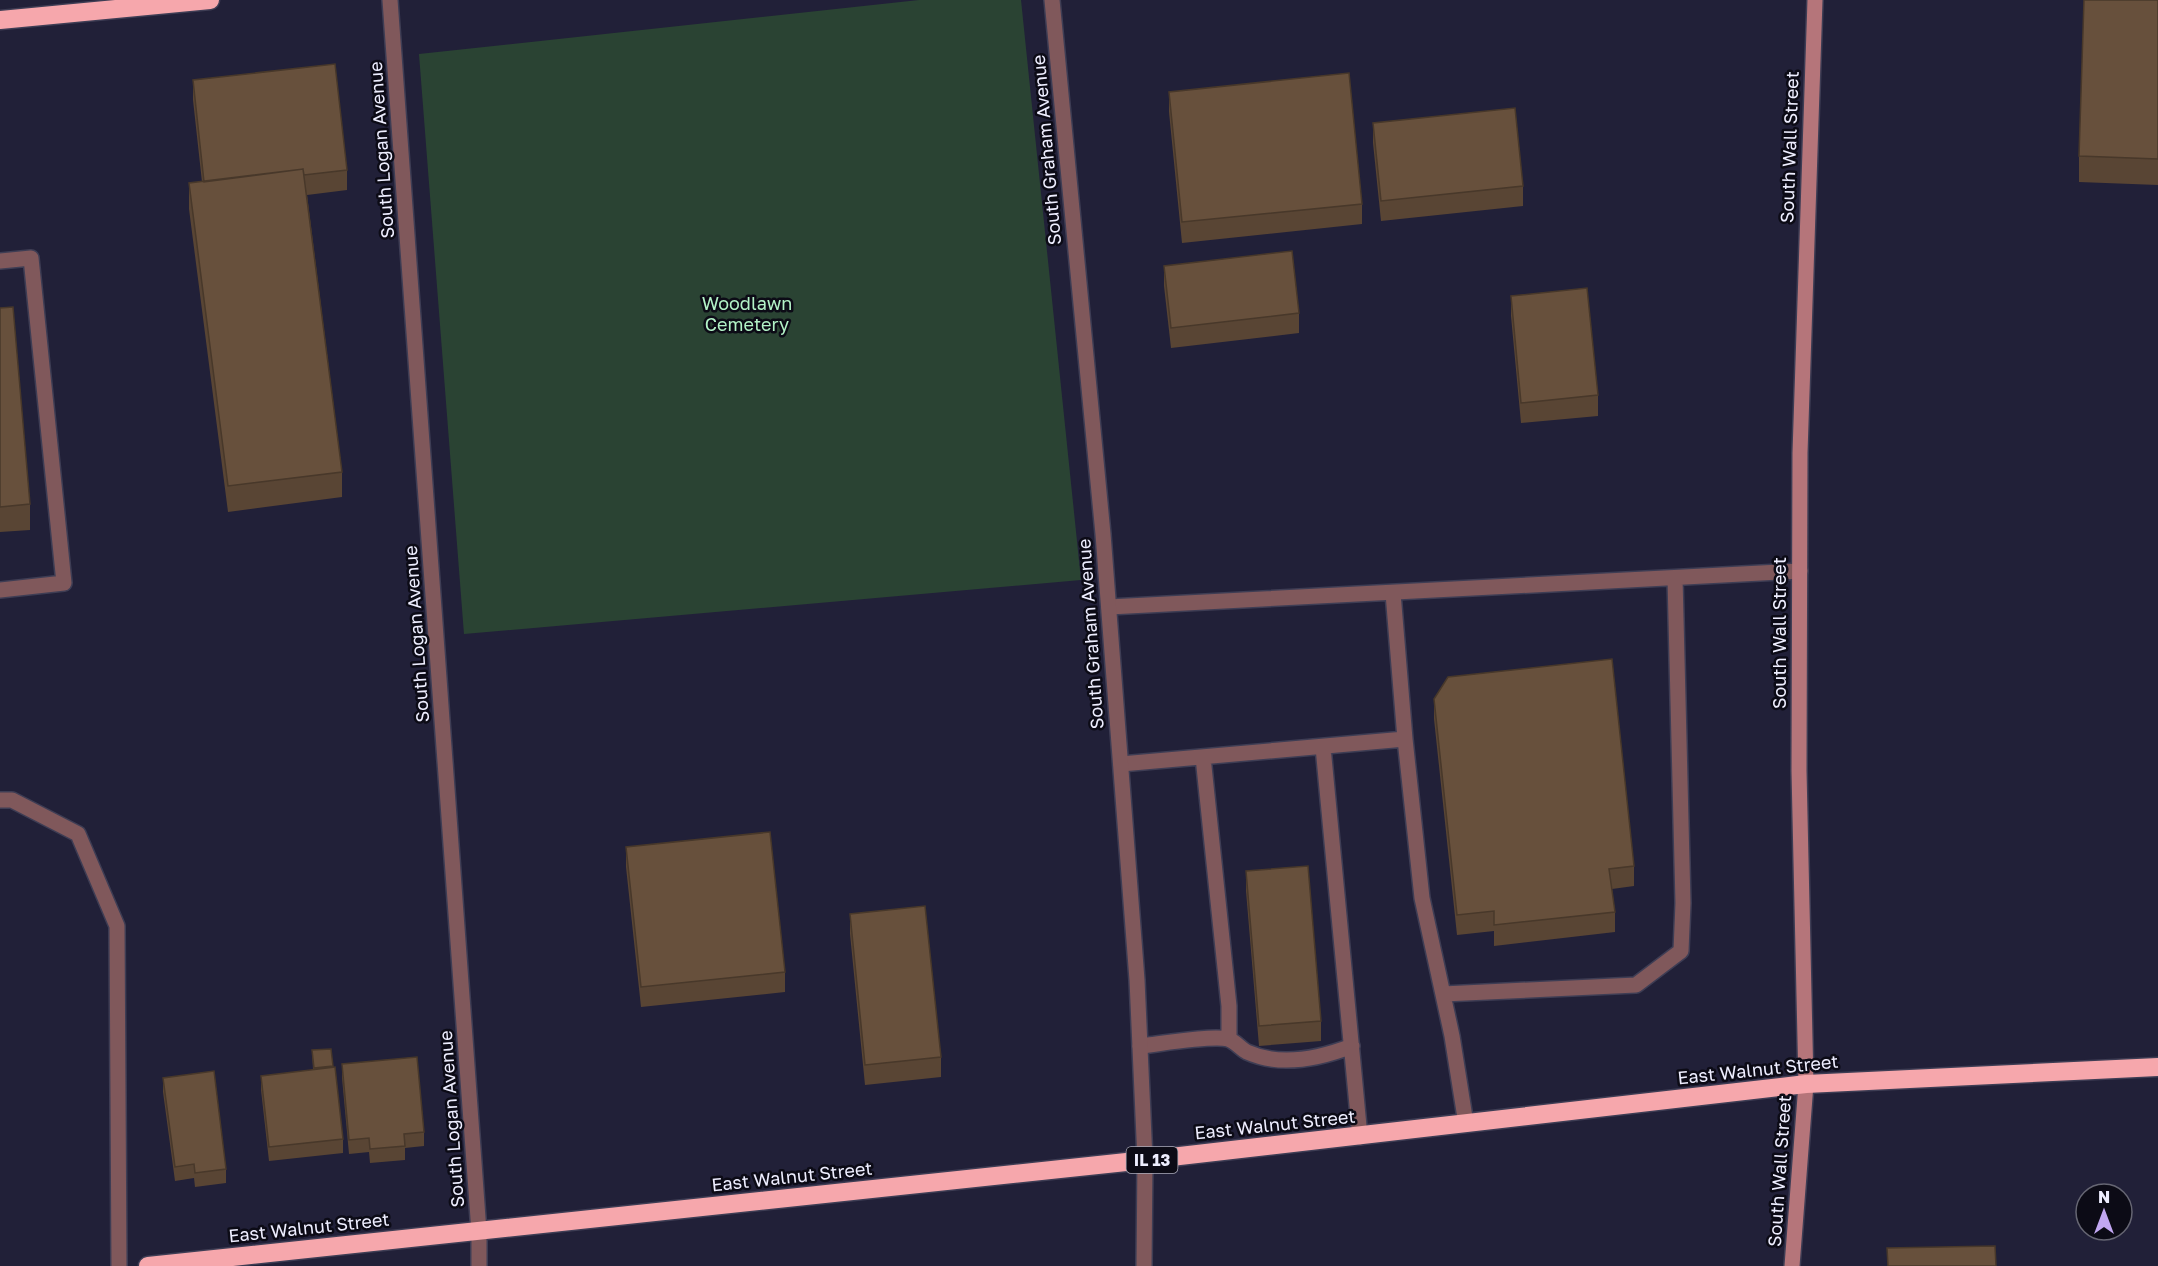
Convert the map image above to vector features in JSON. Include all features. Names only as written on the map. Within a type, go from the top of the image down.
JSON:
[{"type":"highway","points":[[0,20],[210,0]]},
{"type":"highway","name":"East Walnut Street","points":[[148,1266],[278,1259],[479,1232],[1360,1137],[1806,1084],[2158,1067]]},
{"type":"main road","name":"South Wall Street","points":[[1792,1266],[1806,1084],[1799,771],[1801,430],[1815,0]]},
{"type":"street","name":"South Logan Avenue","points":[[390,0],[479,1232],[479,1266]]},
{"type":"street","name":"South Graham Avenue","points":[[1052,0],[1121,764],[1140,1046],[1145,1160],[1144,1266]]},
{"type":"street","points":[[0,261],[31,258],[64,583],[0,590]]},
{"type":"street","points":[[1108,607],[1800,571]]},
{"type":"street","points":[[1443,994],[1636,985],[1681,951],[1683,903],[1675,578]]},
{"type":"street","points":[[1393,593],[1405,739],[1422,898],[1452,1036],[1466,1124]]},
{"type":"street","points":[[1121,764],[1405,739]]},
{"type":"street","points":[[1323,747],[1360,1137]]},
{"type":"street","points":[[1203,757],[1229,1006],[1229,1039]]},
{"type":"street","points":[[0,800],[12,800],[78,834],[117,926],[119,1266]]},
{"type":"street","points":[[1140,1046],[1202,1039],[1229,1039],[1247,1052],[1271,1058],[1304,1059],[1330,1054],[1352,1046]]},
{"type":"green space","name":"Woodlawn Cemetery","points":[[919,0],[1021,0],[1081,580],[464,634],[419,54]]},
{"type":"building","points":[[2084,0],[2158,0],[2158,159],[2079,156]]},
{"type":"building","points":[[335,64],[347,170],[304,175],[303,169],[204,182],[193,80]]},
{"type":"building","points":[[1349,73],[1362,204],[1182,222],[1169,92]]},
{"type":"building","points":[[1515,108],[1523,186],[1381,201],[1373,123]]},
{"type":"building","points":[[303,169],[342,472],[228,486],[189,183]]},
{"type":"building","points":[[1292,251],[1299,313],[1171,328],[1164,266]]},
{"type":"building","points":[[1587,288],[1598,395],[1521,403],[1511,296]]},
{"type":"building","points":[[13,307],[30,504],[0,507],[0,308]]},
{"type":"building","points":[[1612,659],[1634,866],[1609,869],[1615,912],[1494,925],[1494,911],[1457,915],[1434,699],[1448,677]]},
{"type":"building","points":[[770,832],[785,972],[641,987],[626,847]]},
{"type":"building","points":[[1308,866],[1321,1021],[1259,1026],[1246,871]]},
{"type":"building","points":[[925,906],[941,1057],[865,1065],[850,914]]},
{"type":"building","points":[[331,1049],[333,1066],[314,1068],[312,1050]]},
{"type":"building","points":[[417,1057],[424,1132],[404,1134],[405,1146],[370,1149],[369,1138],[349,1140],[342,1064]]},
{"type":"building","points":[[335,1067],[343,1139],[269,1147],[261,1076]]},
{"type":"building","points":[[214,1071],[226,1169],[195,1173],[194,1164],[175,1167],[163,1078]]},
{"type":"building","points":[[1995,1246],[1996,1266],[1888,1266],[1887,1248]]}]
